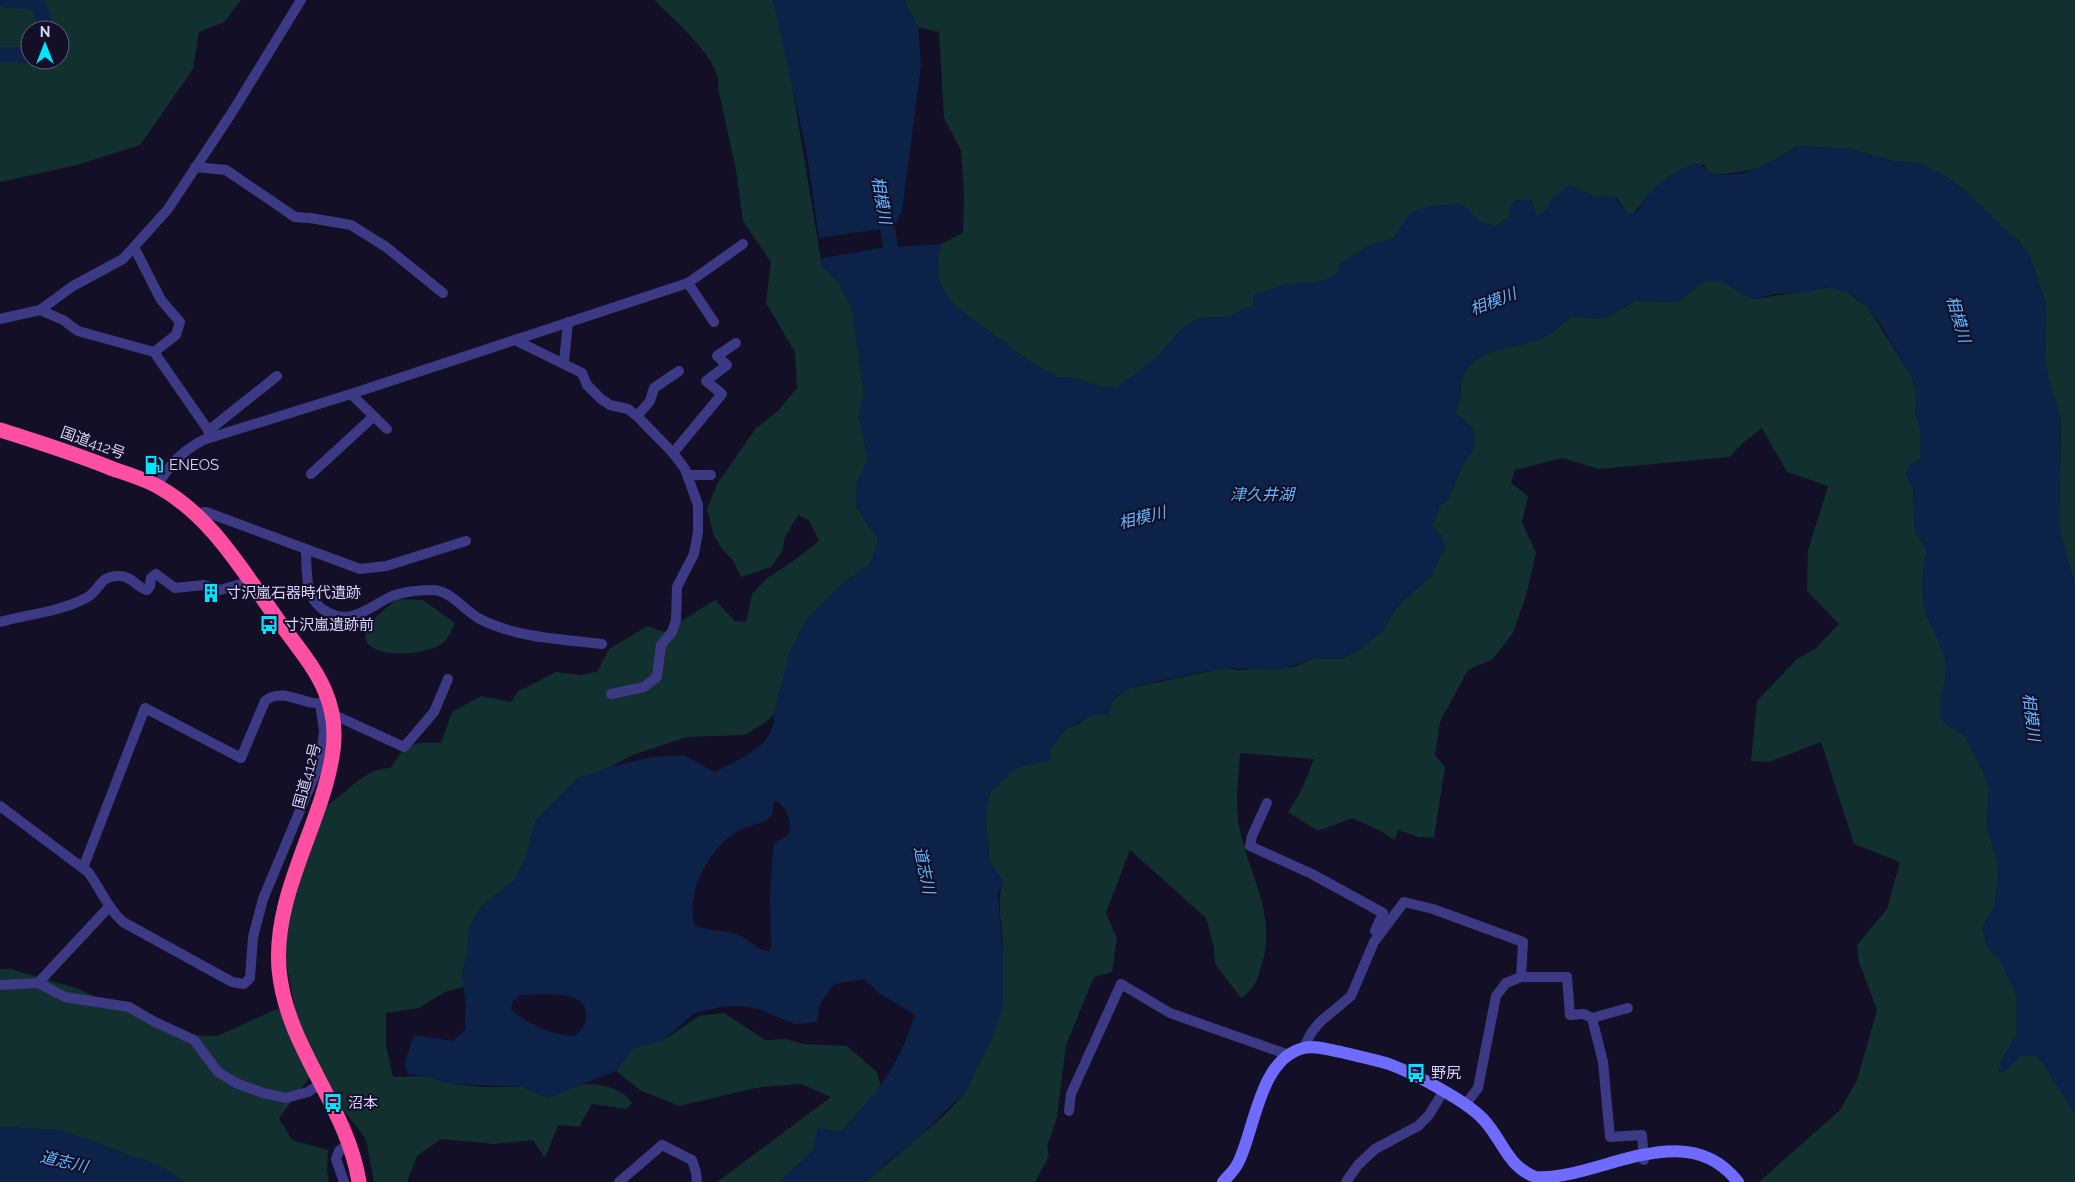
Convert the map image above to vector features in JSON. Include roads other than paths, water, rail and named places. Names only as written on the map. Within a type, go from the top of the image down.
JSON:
[{"type":"highway","name":"国道412号","points":[[0,430],[78,455],[157,486],[196,514],[222,543],[312,667],[327,706],[334,741],[332,757],[286,904],[279,951],[280,976],[286,1008],[304,1055],[350,1143],[359,1182]]},
{"type":"street","points":[[0,319],[40,310],[73,286],[123,259],[168,208],[196,168],[301,0]]},
{"type":"street","points":[[196,168],[226,170],[294,217],[351,225],[386,247],[444,293]]},
{"type":"street","points":[[211,434],[351,394],[688,283],[743,244]]},
{"type":"street","points":[[134,247],[162,300],[180,322],[176,334],[154,352]]},
{"type":"street","points":[[688,283],[714,322]]},
{"type":"street","points":[[40,310],[63,320],[78,331],[154,352],[211,434]]},
{"type":"street","points":[[564,362],[568,322]]},
{"type":"street","points":[[515,340],[564,362],[582,373],[587,385],[601,399],[610,405],[628,409],[636,416],[673,453],[687,475],[698,505],[698,532],[694,554],[677,587],[676,620],[672,632],[661,645],[658,677],[644,687],[610,694]]},
{"type":"street","points":[[673,453],[722,394],[706,381],[727,365],[717,356],[736,343]]},
{"type":"street","points":[[636,416],[650,401],[654,388],[679,371]]},
{"type":"street","points":[[157,486],[171,463],[182,452],[211,434],[277,376]]},
{"type":"street","points":[[351,394],[387,429]]},
{"type":"street","points":[[311,474],[373,417]]},
{"type":"street","points":[[687,475],[711,475]]},
{"type":"street","points":[[196,514],[206,512],[360,569],[386,566],[466,541]]},
{"type":"street","points":[[306,550],[310,597],[320,608],[331,614],[345,617],[359,615],[391,597],[410,590],[436,590],[446,592],[479,618],[501,628],[528,635],[602,644]]},
{"type":"street","points":[[0,622],[48,612],[84,599],[91,595],[104,579],[112,576],[129,578],[147,590],[151,578],[156,574],[175,588],[204,585],[220,590],[241,584],[248,579]]},
{"type":"street","points":[[83,868],[145,708],[242,758],[265,701],[270,697],[289,695],[327,706],[404,746],[434,712],[448,678]]},
{"type":"street","points":[[0,806],[83,868],[98,885],[108,908],[128,926],[239,984],[249,980],[253,936],[263,899],[321,760],[327,706]]},
{"type":"street","points":[[1267,803],[1252,836],[1250,846],[1312,874],[1383,913],[1375,931],[1374,942]]},
{"type":"street","points":[[1304,1048],[1311,1033],[1320,1022],[1351,996],[1374,942],[1404,902],[1433,909],[1523,942],[1522,977]]},
{"type":"street","points":[[38,983],[108,908]]},
{"type":"street","points":[[1465,1105],[1478,1088],[1496,996],[1506,982],[1522,977],[1567,977],[1570,1015],[1584,1014],[1592,1018],[1628,1008]]},
{"type":"street","points":[[0,985],[38,983],[65,997],[129,1007],[153,1021],[185,1034],[194,1040],[218,1072],[236,1083],[263,1093],[286,1098],[308,1092],[320,1084]]},
{"type":"street","points":[[1070,1111],[1071,1094],[1122,984],[1177,1016],[1289,1055]]},
{"type":"street","points":[[1592,1018],[1603,1062],[1610,1137],[1642,1135],[1644,1160]]},
{"type":"street","points":[[1223,1182],[1241,1157],[1269,1078],[1289,1055],[1304,1048],[1331,1050],[1386,1064],[1443,1092],[1482,1118],[1491,1128],[1518,1169],[1540,1179],[1555,1181],[1573,1180],[1644,1160],[1679,1156],[1710,1159],[1722,1165],[1738,1182]]},
{"type":"street","points":[[1346,1182],[1358,1165],[1375,1149],[1418,1126],[1428,1115],[1443,1092]]},
{"type":"street","points":[[344,1182],[336,1159],[339,1151],[350,1143]]},
{"type":"street","points":[[619,1182],[662,1145],[692,1160],[697,1182]]},
{"type":"water","points":[[773,0],[904,0],[918,27],[921,65],[902,211],[894,227],[819,238],[807,154]]},
{"type":"water","name":"津久井湖","points":[[1797,146],[1851,149],[1893,161],[1917,163],[1948,178],[1970,195],[2028,251],[2046,302],[2045,358],[2048,377],[2061,420],[2059,529],[2075,585],[2075,1114],[2042,1062],[2036,1056],[2020,1056],[2004,1072],[1999,1072],[2001,1061],[2016,1036],[2016,995],[2001,962],[1988,948],[1982,929],[1995,905],[1999,868],[1987,827],[1989,788],[1982,769],[1965,737],[1942,721],[1940,706],[1945,677],[1945,661],[1942,649],[1929,621],[1923,599],[1922,583],[1927,551],[1915,530],[1913,489],[1906,473],[1910,465],[1920,460],[1920,427],[1915,413],[1917,400],[1912,377],[1867,306],[1846,292],[1828,287],[1806,292],[1774,294],[1755,299],[1747,297],[1721,281],[1704,281],[1678,302],[1636,301],[1601,319],[1572,316],[1542,338],[1488,353],[1471,364],[1463,377],[1458,406],[1455,412],[1473,428],[1474,449],[1462,467],[1448,499],[1439,507],[1432,526],[1443,538],[1445,548],[1433,573],[1396,608],[1383,631],[1360,649],[1342,659],[1313,658],[1281,670],[1225,668],[1130,688],[1114,698],[1109,715],[1093,715],[1066,729],[1050,749],[1049,760],[1017,767],[990,793],[985,813],[990,862],[1003,881],[998,895],[1003,959],[1003,1006],[994,1033],[966,1091],[919,1137],[887,1162],[867,1182],[779,1182],[813,1151],[818,1128],[841,1132],[866,1104],[894,1065],[908,1034],[915,1015],[879,993],[864,979],[834,984],[820,1004],[817,1022],[795,1024],[761,1010],[743,1006],[726,1006],[694,1013],[664,1040],[633,1049],[616,1071],[549,1098],[524,1087],[451,1084],[425,1076],[407,1074],[405,1062],[414,1035],[453,1041],[465,1030],[466,1007],[462,976],[468,949],[469,927],[483,905],[514,881],[526,858],[536,820],[577,779],[610,767],[652,757],[684,755],[714,772],[754,750],[769,735],[773,725],[774,714],[790,653],[806,620],[840,585],[869,565],[878,543],[877,537],[856,507],[856,485],[868,460],[859,416],[864,395],[852,307],[839,283],[822,266],[822,258],[881,248],[941,244],[938,262],[939,276],[944,290],[954,305],[1029,361],[1056,377],[1073,378],[1102,387],[1116,388],[1159,355],[1183,328],[1198,318],[1227,317],[1253,306],[1254,294],[1285,285],[1318,282],[1331,277],[1338,272],[1339,264],[1359,253],[1364,248],[1394,238],[1407,217],[1416,211],[1430,206],[1455,204],[1465,206],[1479,222],[1496,226],[1509,217],[1511,206],[1518,200],[1531,200],[1536,215],[1542,215],[1554,196],[1570,185],[1593,196],[1614,196],[1627,213],[1633,215],[1659,183],[1686,167],[1697,164],[1710,173],[1737,174],[1769,163]],"holes":[[[777,801],[788,815],[790,833],[775,843],[773,849],[770,897],[771,946],[769,951],[765,951],[741,936],[694,925],[694,898],[702,872],[717,849],[738,831],[761,823],[769,818],[772,814],[774,802]],[[548,994],[577,1000],[583,1005],[586,1012],[584,1026],[575,1036],[558,1034],[541,1028],[525,1020],[511,1009],[513,1001],[520,995]]]},
{"type":"water","name":"道志川","points":[[0,1127],[61,1130],[162,1167],[185,1182],[0,1182]]},
{"type":"waterway","points":[[6,0],[31,2],[40,7],[43,20]]},
{"type":"waterway","points":[[0,55],[20,55]]},
{"type":"waterway","name":"相模川","points":[[884,208],[894,267]]},
{"type":"place","name":"ENEOS","points":[[154,465]]},
{"type":"place","name":"寸沢嵐石器時代遺跡","points":[[211,593]]},
{"type":"place","name":"寸沢嵐遺跡前","points":[[269,625]]},
{"type":"place","name":"野尻","points":[[1416,1073]]},
{"type":"place","name":"沼本","points":[[333,1103]]}]
